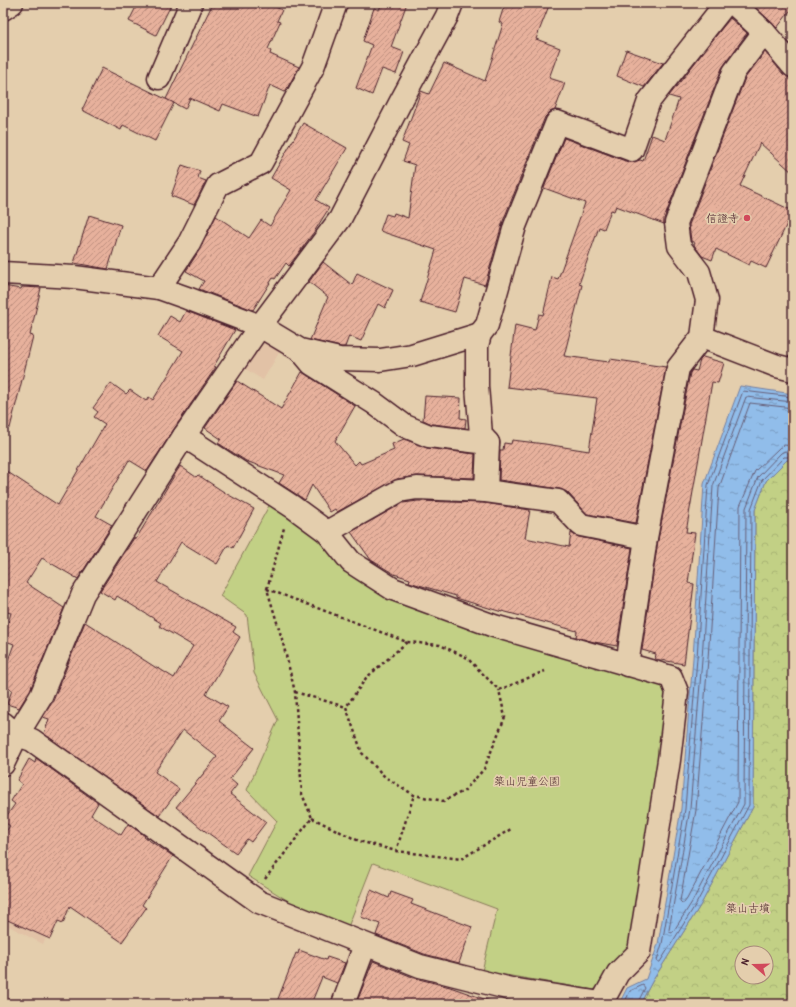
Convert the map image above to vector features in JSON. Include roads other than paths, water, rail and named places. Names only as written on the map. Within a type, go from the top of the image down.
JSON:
[{"type":"street","points":[[3,9],[12,3]]},
{"type":"street","points":[[159,78],[190,3]]},
{"type":"street","points":[[159,288],[189,243],[218,185],[261,163],[313,67],[336,3]]},
{"type":"street","points":[[3,764],[10,729],[41,696],[83,594],[184,436],[260,326],[340,219],[400,103],[448,16],[452,3]]},
{"type":"street","points":[[486,491],[488,443],[481,435],[477,386],[477,346],[480,334],[487,325],[515,226],[557,122],[632,150],[649,102],[726,3]]},
{"type":"street","points":[[733,3],[764,32],[793,66]]},
{"type":"street","points":[[627,665],[646,538],[678,368],[702,337],[706,300],[699,272],[680,246],[676,223],[734,72],[764,32]]},
{"type":"street","points":[[3,273],[74,277],[159,288],[260,326],[300,350],[339,359],[380,360],[412,355],[480,334]]},
{"type":"street","points":[[702,337],[777,366],[793,370]]},
{"type":"street","points":[[300,350],[312,364],[405,426],[429,436],[488,443]]},
{"type":"street","points":[[10,729],[32,740],[252,898],[420,966],[511,989],[601,1004],[618,973],[639,952],[669,760],[677,692],[671,677],[494,626],[393,589],[351,562],[327,532],[293,507],[184,436]]},
{"type":"street","points":[[327,532],[399,491],[417,488],[486,491],[558,501],[581,525],[646,538]]},
{"type":"street","points":[[343,1004],[366,945]]},
{"type":"water","points":[[740,386],[793,394],[793,461],[787,460],[766,481],[755,510],[753,807],[700,906],[653,980],[640,1004],[619,1004],[627,988],[646,979],[658,944],[681,809],[693,658],[704,484]]},
{"type":"place","name":"信證寺","points":[[747,218]]},
{"type":"park label","name":"築山児童公園","points":[[527,781]]},
{"type":"park label","name":"築山古墳","points":[[748,908]]}]
